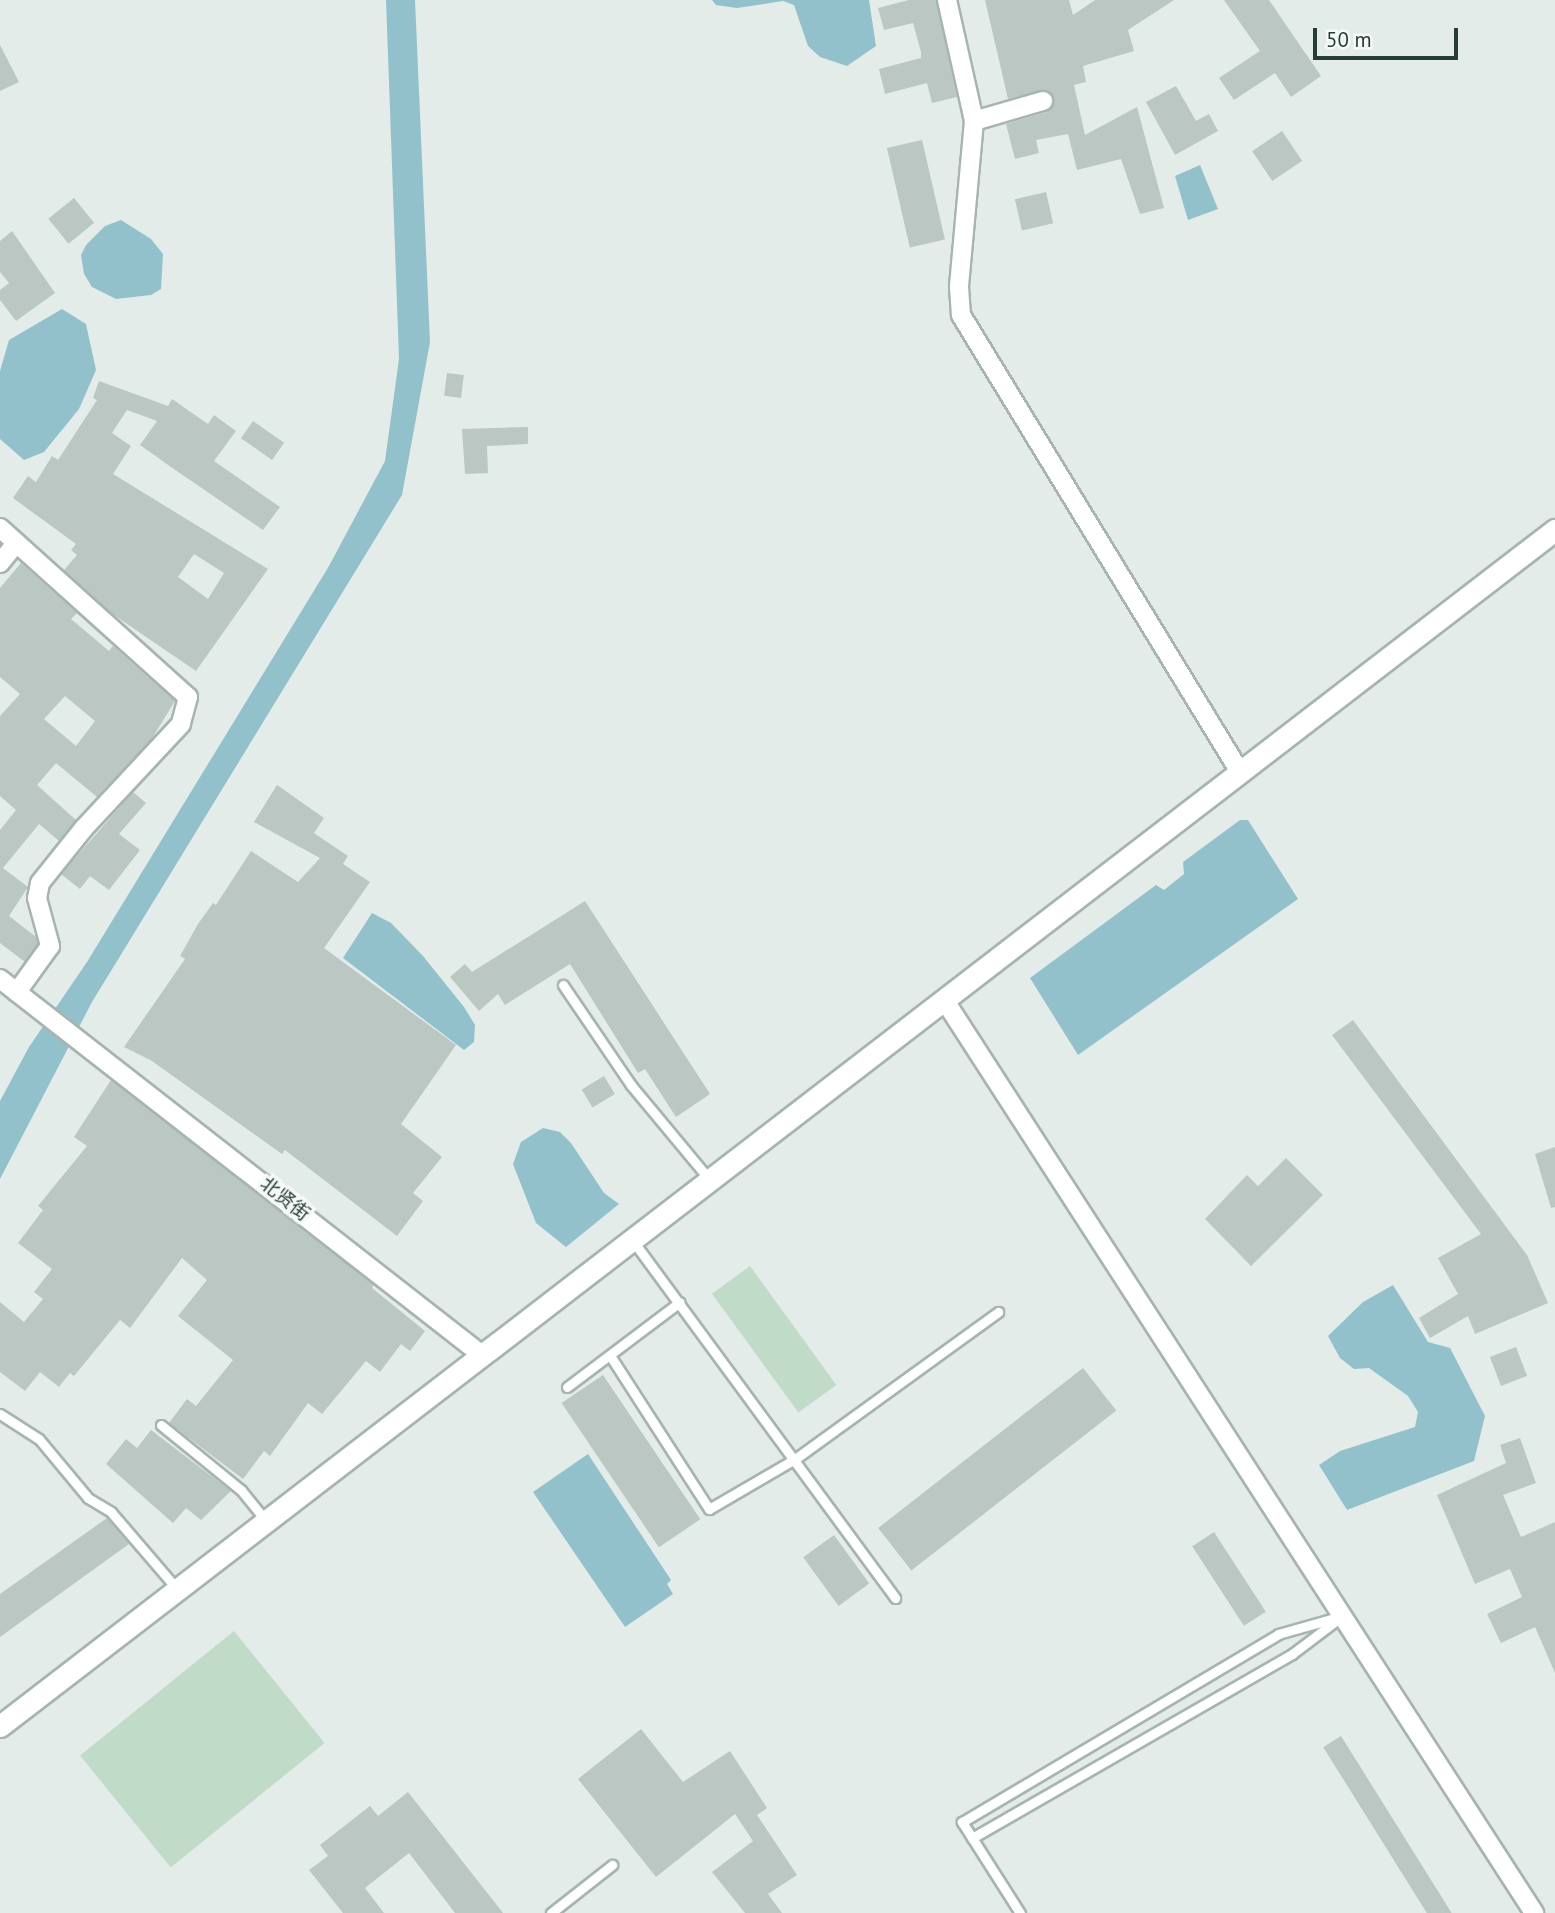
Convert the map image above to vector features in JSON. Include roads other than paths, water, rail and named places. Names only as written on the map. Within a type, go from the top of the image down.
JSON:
[{"type":"main road","points":[[0,1727],[265,1520],[946,1001],[1555,530]]},
{"type":"street","points":[[947,0],[974,121],[959,288],[961,315],[1240,772]]},
{"type":"street","points":[[974,121],[1043,101]]},
{"type":"street","points":[[0,528],[188,697],[181,724],[84,828],[40,883],[37,898],[50,946],[17,992],[0,979]]},
{"type":"street","points":[[0,563],[16,543]]},
{"type":"street","name":"北贤街","points":[[17,992],[482,1355]]},
{"type":"street","points":[[946,1001],[1534,1913]]},
{"type":"lane","points":[[563,985],[631,1085],[710,1181]]},
{"type":"lane","points":[[632,1240],[895,1598]]},
{"type":"lane","points":[[567,1387],[611,1357],[680,1302]]},
{"type":"lane","points":[[611,1357],[709,1509],[795,1459],[998,1312]]},
{"type":"lane","points":[[0,1414],[39,1439],[88,1499],[111,1512],[177,1589]]},
{"type":"lane","points":[[161,1425],[241,1490],[265,1520]]},
{"type":"lane","points":[[1020,1913],[962,1822],[1278,1634],[1342,1616]]},
{"type":"lane","points":[[972,1839],[1292,1654],[1342,1616]]},
{"type":"lane","points":[[551,1913],[612,1866]]},
{"type":"water","points":[[386,0],[415,0],[430,342],[402,495],[92,1002],[0,1179],[0,1101],[29,1047],[87,962],[329,566],[385,461],[399,359]]},
{"type":"water","points":[[712,0],[869,0],[876,46],[847,66],[820,57],[808,46],[794,5],[783,1],[737,8],[716,5]]},
{"type":"water","points":[[1200,165],[1218,209],[1188,220],[1175,176]]},
{"type":"water","points":[[121,220],[151,239],[163,254],[161,289],[151,295],[116,299],[92,287],[84,274],[81,255],[86,245],[105,226]]},
{"type":"water","points":[[62,309],[86,324],[96,370],[79,409],[44,452],[24,460],[0,439],[0,371],[9,340]]},
{"type":"water","points":[[1240,820],[1248,820],[1298,899],[1078,1055],[1030,978],[1156,885],[1164,890],[1184,874],[1183,862]]},
{"type":"water","points":[[372,913],[391,923],[423,956],[464,1007],[475,1025],[474,1042],[464,1050],[343,958]]},
{"type":"water","points":[[543,1128],[560,1132],[571,1143],[604,1193],[619,1204],[566,1247],[536,1223],[513,1164],[521,1142]]},
{"type":"water","points":[[1393,1285],[1428,1342],[1450,1348],[1485,1416],[1474,1461],[1347,1510],[1319,1465],[1340,1451],[1415,1427],[1418,1412],[1408,1396],[1369,1368],[1354,1369],[1340,1358],[1328,1336],[1363,1302]]},
{"type":"water","points":[[588,1454],[671,1580],[667,1584],[673,1594],[625,1627],[533,1492]]}]
